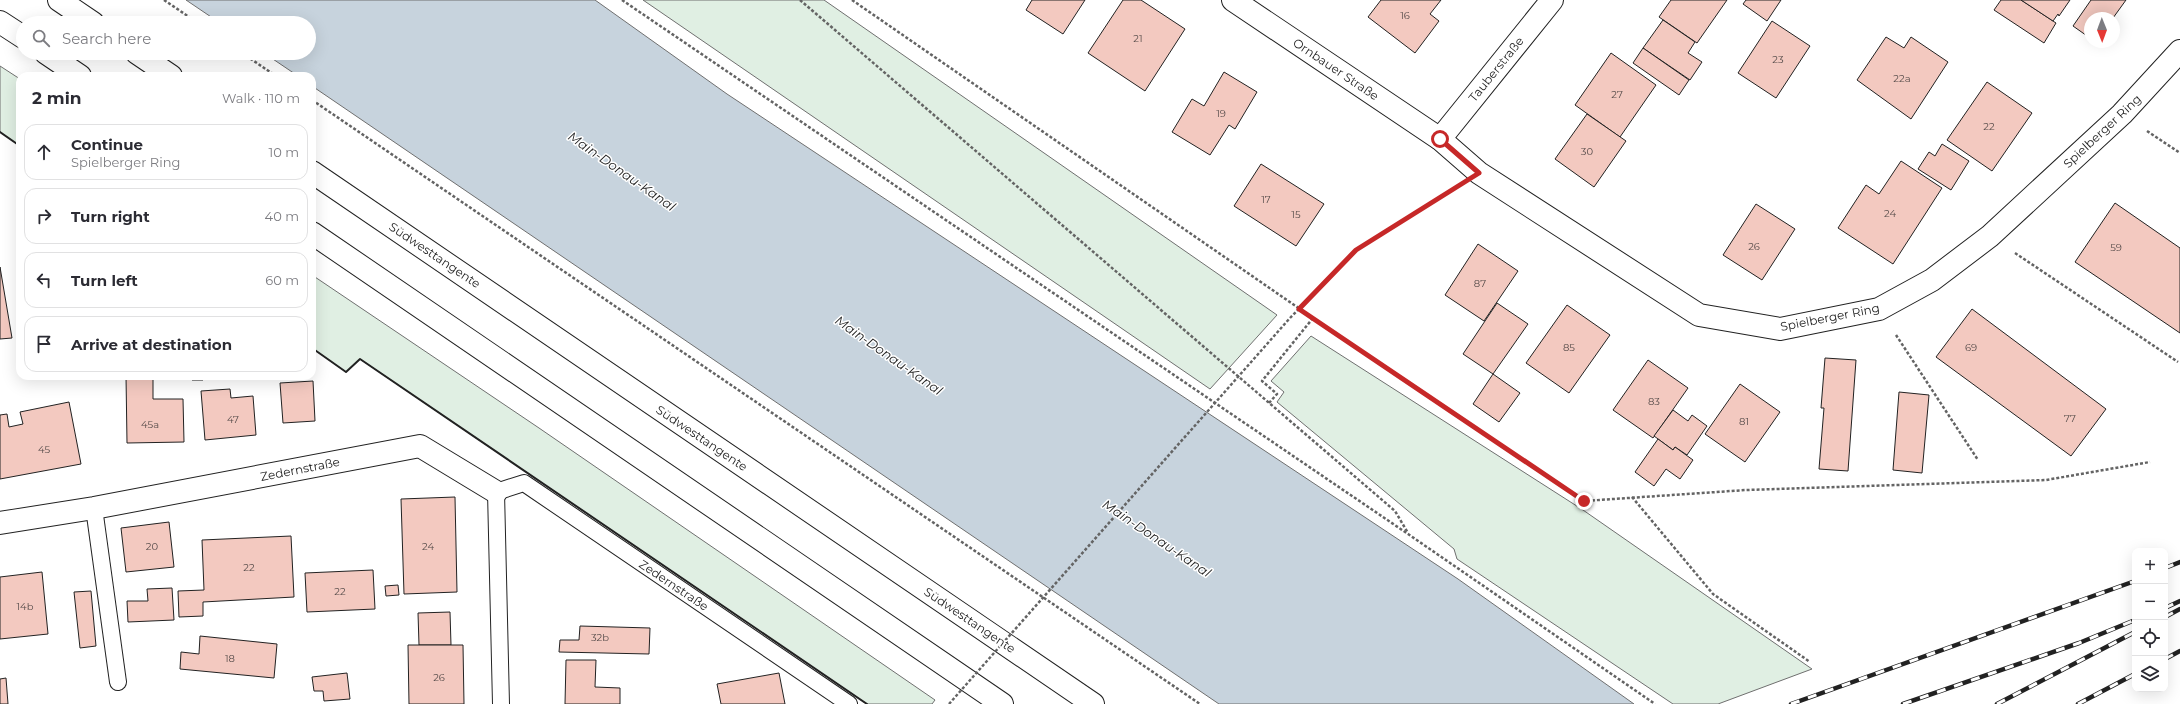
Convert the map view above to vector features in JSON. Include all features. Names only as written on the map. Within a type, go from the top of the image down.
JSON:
[{"type":"main road","points":[[60,0],[83,16]]},
{"type":"main road","name":"Ornbauer Straße","points":[[1233,0],[1440,139]]},
{"type":"main road","name":"Tauberstraße","points":[[1440,139],[1552,0]]},
{"type":"main road","points":[[0,22],[16,32]]},
{"type":"main road","name":"Spielberger Ring","points":[[1440,139],[1479,173],[1699,315],[1780,329],[1879,309],[1932,280],[1990,236],[2122,114],[2180,51]]},
{"type":"main road","points":[[56,60],[74,72]]},
{"type":"main road","points":[[147,60],[165,72]]},
{"type":"main road","name":"Südwesttangente","points":[[316,175],[1093,704]]},
{"type":"main road","points":[[316,236],[1002,704]]},
{"type":"main road","name":"Zedernstraße","points":[[0,523],[94,508],[420,446],[496,492]]},
{"type":"lane","name":"Zedernstraße","points":[[496,492],[524,483],[849,704]]},
{"type":"lane","points":[[496,492],[501,704]]},
{"type":"lane","points":[[94,508],[118,682]]},
{"type":"path","points":[[164,0],[188,16]]},
{"type":"path","points":[[622,0],[1408,534],[1655,704]]},
{"type":"path","points":[[800,0],[1395,511],[1408,534]]},
{"type":"path","points":[[852,0],[1299,309],[1584,501],[1746,490],[2046,480],[2150,462]]},
{"type":"path","points":[[252,60],[270,72]]},
{"type":"path","points":[[316,103],[1200,704]]},
{"type":"path","points":[[2122,114],[2180,153]]},
{"type":"path","points":[[949,704],[1290,318],[1356,250],[1479,173]]},
{"type":"path","points":[[1990,236],[2178,362]]},
{"type":"path","points":[[1879,309],[1978,460]]},
{"type":"path","points":[[1270,403],[1277,394],[1262,381],[1313,318]]},
{"type":"path","points":[[1632,497],[1712,594],[1810,662]]},
{"type":"green space","points":[[643,0],[824,0],[1277,315],[1210,389]]},
{"type":"green space","points":[[0,66],[16,76],[16,143],[0,132]]},
{"type":"green space","points":[[316,278],[539,428],[935,700],[932,704],[867,704],[360,359],[346,372],[316,351]]},
{"type":"green space","points":[[1311,336],[1583,510],[1812,669],[1718,704],[1673,704],[1457,559],[1454,549],[1277,402],[1284,392],[1271,381]]},
{"type":"water","name":"Main-Donau-Kanal","points":[[186,0],[595,0],[727,94],[1458,579],[1634,704],[1219,704],[316,89],[316,72],[292,72],[274,60],[316,60],[316,16],[210,16]]},
{"type":"building","points":[[1032,0],[1085,0],[1063,34],[1026,10]]},
{"type":"building","points":[[1123,0],[1141,0],[1185,29],[1145,91],[1088,53]]},
{"type":"building","points":[[1381,0],[1441,0],[1430,14],[1439,21],[1415,53],[1368,17]]},
{"type":"building","points":[[1671,0],[1727,0],[1697,43],[1659,17]]},
{"type":"building","points":[[1746,0],[1781,0],[1767,21],[1743,4]]},
{"type":"building","points":[[2001,0],[2021,0],[2056,23],[2044,43],[1994,10]]},
{"type":"building","points":[[2021,0],[2070,0],[2059,16],[2058,14],[2053,21]]},
{"type":"building","points":[[2091,0],[2126,0],[2117,12],[2084,12],[2084,34],[2073,26]]},
{"type":"building","points":[[1663,20],[1695,42],[1688,53],[1702,62],[1690,80],[1643,48]]},
{"type":"building","points":[[1772,21],[1810,46],[1776,98],[1738,73]]},
{"type":"building","points":[[1886,37],[1904,48],[1911,37],[1948,62],[1911,119],[1857,80]]},
{"type":"building","points":[[1643,48],[1689,80],[1679,95],[1633,63]]},
{"type":"building","points":[[1611,53],[1656,85],[1620,137],[1575,105]]},
{"type":"building","points":[[1224,72],[1257,92],[1235,129],[1229,125],[1210,155],[1172,132],[1192,99],[1204,106]]},
{"type":"building","points":[[1987,82],[2032,113],[1992,171],[1947,140]]},
{"type":"building","points":[[1587,114],[1626,141],[1594,187],[1555,159]]},
{"type":"building","points":[[1942,144],[1969,161],[1951,190],[1918,169],[1929,152],[1935,156]]},
{"type":"building","points":[[1901,161],[1942,188],[1893,264],[1838,228],[1866,185],[1879,194]]},
{"type":"building","points":[[1261,164],[1324,204],[1296,246],[1234,206]]},
{"type":"building","points":[[2115,203],[2180,248],[2180,333],[2075,262]]},
{"type":"building","points":[[1756,204],[1795,229],[1762,280],[1723,255]]},
{"type":"building","points":[[1478,244],[1518,271],[1484,321],[1445,295]]},
{"type":"building","points":[[0,267],[12,338],[0,339]]},
{"type":"building","points":[[1497,303],[1528,324],[1493,374],[1463,354]]},
{"type":"building","points":[[1567,305],[1610,335],[1569,393],[1526,363]]},
{"type":"building","points":[[1972,309],[2106,409],[2071,456],[1936,357]]},
{"type":"building","points":[[1825,358],[1856,360],[1848,471],[1819,469],[1824,408],[1821,408]]},
{"type":"building","points":[[1648,360],[1688,388],[1653,438],[1613,410]]},
{"type":"building","points":[[1493,374],[1520,393],[1499,422],[1473,404]]},
{"type":"building","points":[[126,380],[153,380],[153,399],[183,399],[184,442],[127,443]]},
{"type":"building","points":[[313,381],[315,421],[283,423],[280,383]]},
{"type":"building","points":[[1740,384],[1780,412],[1745,462],[1705,434]]},
{"type":"building","points":[[230,389],[231,398],[253,396],[256,435],[205,440],[201,391]]},
{"type":"building","points":[[1899,392],[1929,395],[1922,473],[1893,470]]},
{"type":"building","points":[[69,402],[81,464],[0,479],[0,415],[7,414],[9,427],[23,424],[20,412]]},
{"type":"building","points":[[1673,410],[1688,421],[1692,415],[1707,426],[1687,455],[1675,447],[1673,450],[1654,436]]},
{"type":"building","points":[[1658,439],[1673,450],[1675,447],[1693,460],[1680,479],[1666,469],[1654,486],[1635,472]]},
{"type":"building","points":[[455,497],[457,592],[404,594],[401,499]]},
{"type":"building","points":[[169,522],[174,567],[126,572],[121,528]]},
{"type":"building","points":[[291,536],[294,597],[203,602],[203,616],[179,617],[178,591],[204,590],[202,540]]},
{"type":"building","points":[[373,570],[375,609],[307,612],[305,573]]},
{"type":"building","points":[[42,572],[48,634],[0,639],[0,577]]},
{"type":"building","points":[[398,585],[399,595],[386,596],[385,586]]},
{"type":"building","points":[[172,588],[174,620],[128,622],[127,601],[148,601],[147,589]]},
{"type":"building","points":[[91,591],[96,646],[80,648],[74,592]]},
{"type":"building","points":[[450,612],[451,645],[419,645],[418,613]]},
{"type":"building","points":[[580,626],[650,628],[649,654],[559,652],[560,640],[579,640]]},
{"type":"building","points":[[200,636],[277,644],[274,678],[180,669],[181,652],[199,654]]},
{"type":"building","points":[[408,645],[463,645],[464,704],[409,704]]},
{"type":"building","points":[[566,660],[596,660],[595,687],[620,688],[620,704],[565,704]]},
{"type":"building","points":[[347,673],[350,699],[324,701],[323,691],[314,691],[312,677]]},
{"type":"building","points":[[779,673],[785,704],[721,704],[717,684]]},
{"type":"building","points":[[6,678],[8,704],[0,704],[0,679]]},
{"type":"railway","points":[[2168,567],[2180,562]]},
{"type":"railway","points":[[1791,704],[2132,582]]},
{"type":"railway","points":[[2168,607],[2180,601]]},
{"type":"railway","points":[[2168,615],[2180,609]]},
{"type":"railway","points":[[1903,704],[2079,643],[2132,621]]},
{"type":"railway","points":[[1997,704],[2132,634]]},
{"type":"railway","points":[[2168,657],[2180,651]]},
{"type":"railway","points":[[2078,704],[2132,676]]},
{"type":"wall","points":[[0,132],[16,143]]},
{"type":"wall","points":[[316,351],[346,372],[360,359],[867,704]]},
{"type":"route","points":[[1440,139],[1479,173],[1356,250],[1299,309],[1584,501]]}]
